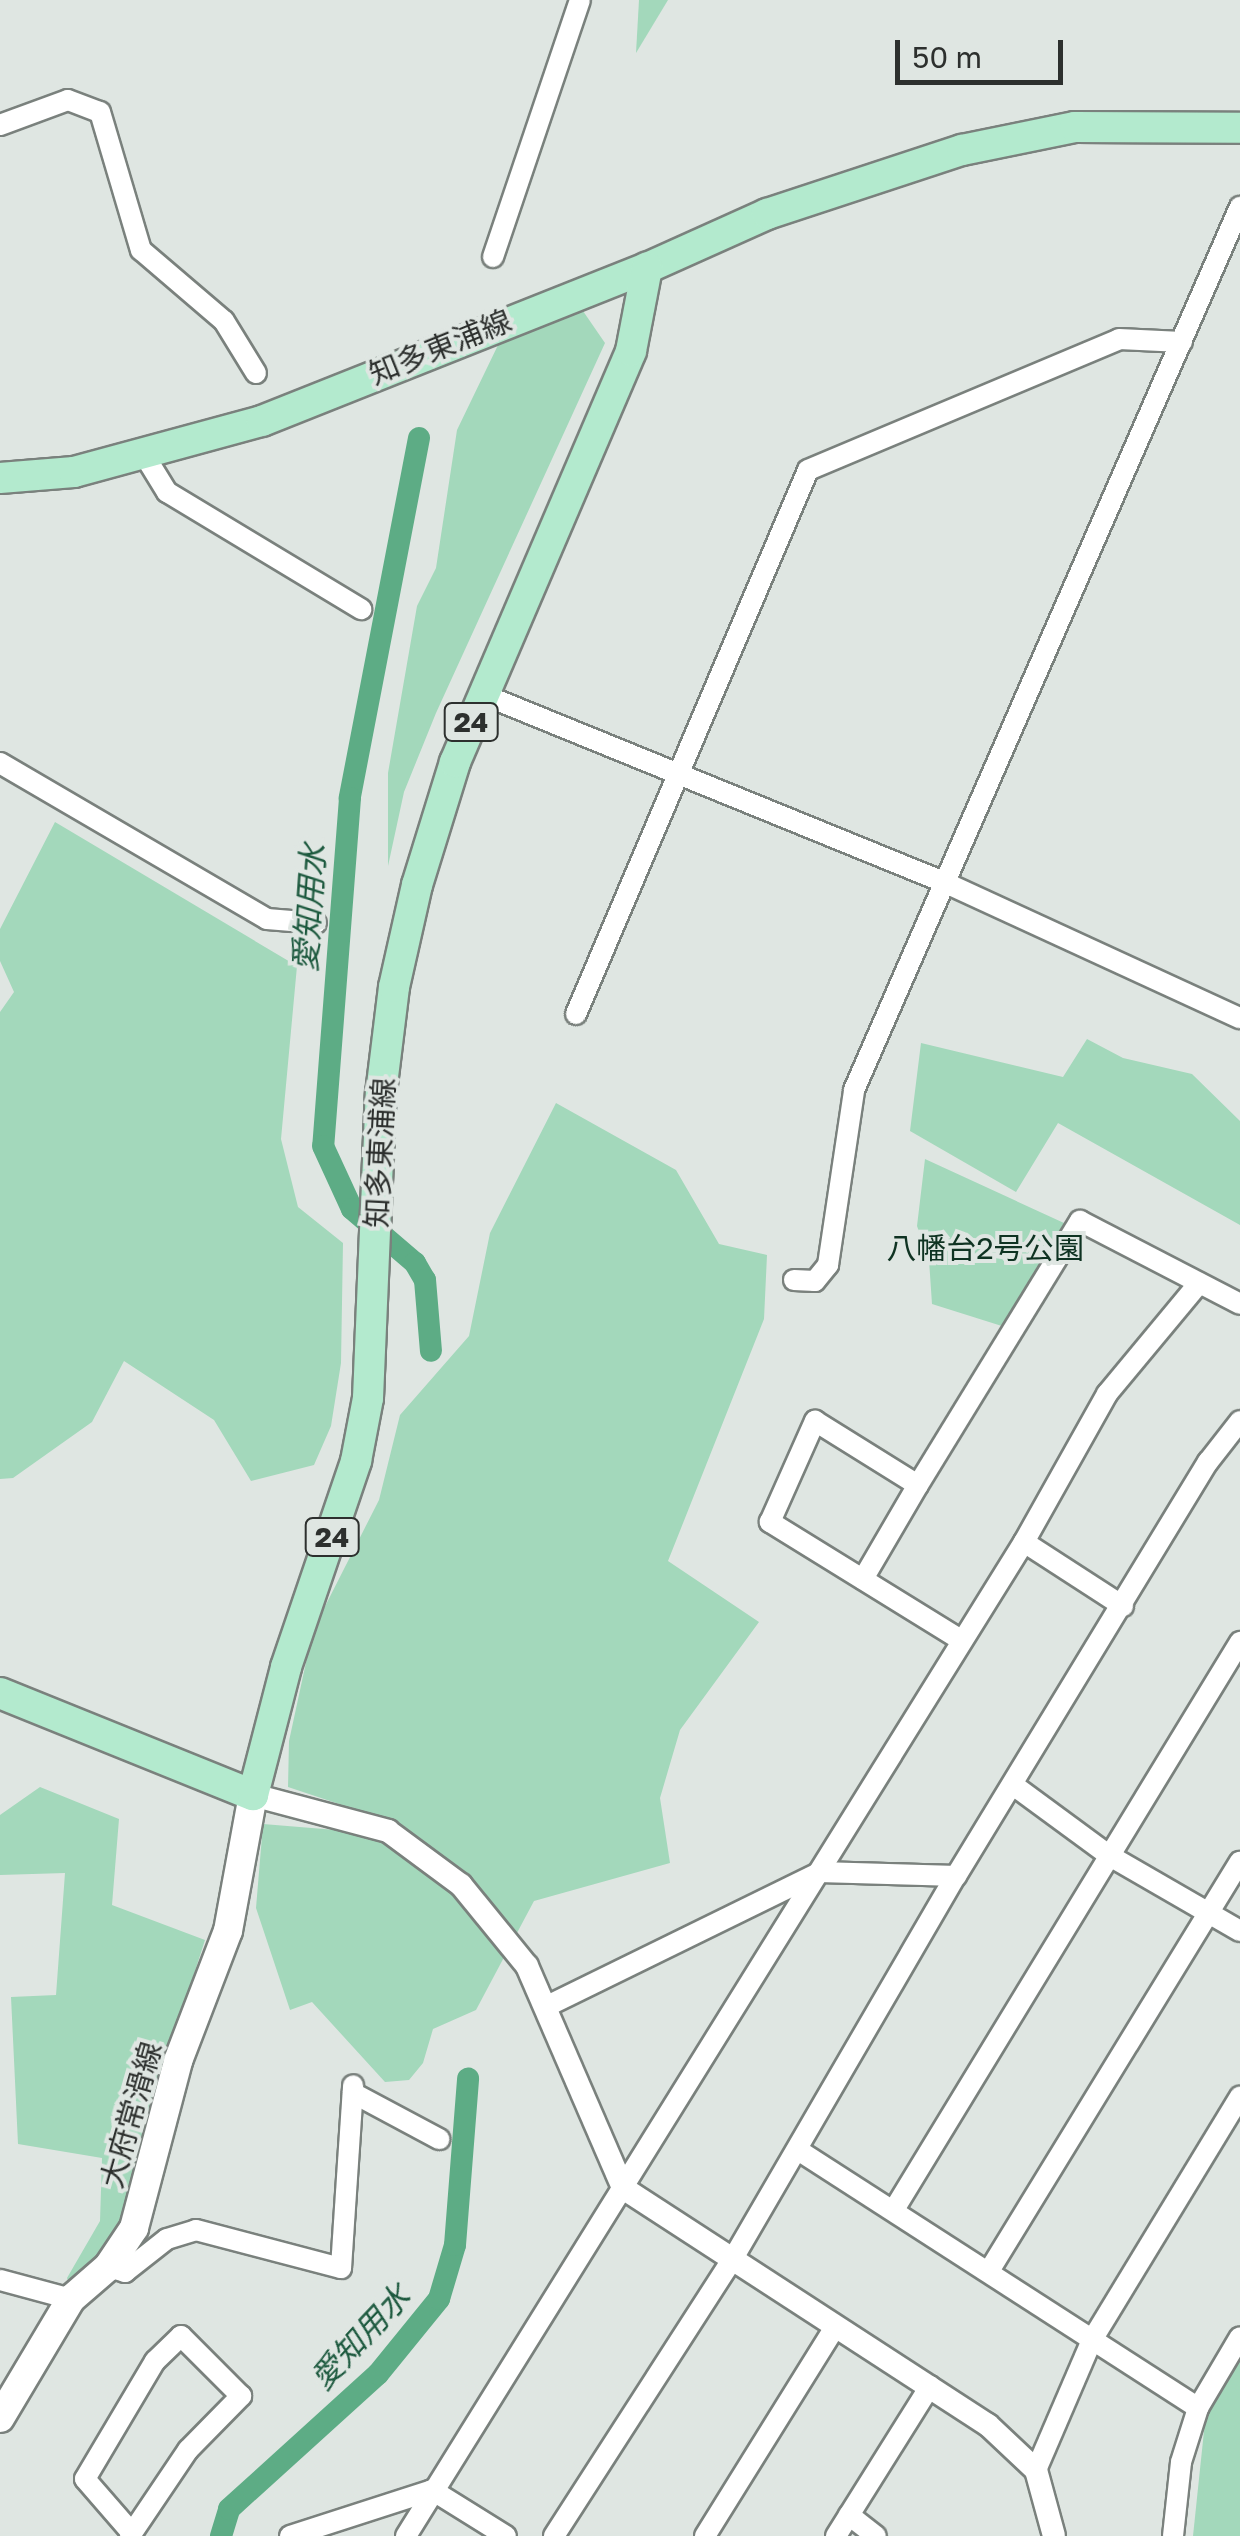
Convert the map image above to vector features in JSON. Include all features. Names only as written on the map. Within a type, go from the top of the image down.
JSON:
[{"type":"main road","name":"知多東浦線","points":[[0,478],[74,472],[262,421],[647,268],[767,214],[962,150],[1075,128],[1240,128]]},
{"type":"main road","name":"知多東浦線","points":[[252,1794],[286,1666],[356,1461],[375,1348],[376,1198],[394,986],[436,814],[482,694],[600,431],[631,351],[647,268]]},
{"type":"main road","points":[[0,1694],[252,1794]]},
{"type":"main road","name":"大府常滑線","points":[[0,2418],[71,2299],[108,2267],[134,2228],[178,2062],[228,1931],[252,1794]]},
{"type":"street","points":[[493,257],[580,0]]},
{"type":"street","points":[[0,125],[68,100],[100,112],[141,250],[224,321],[256,373]]},
{"type":"street","points":[[794,1280],[815,1282],[828,1265],[854,1090],[1240,207]]},
{"type":"street","points":[[576,1014],[808,470],[1119,339],[1182,342]]},
{"type":"street","points":[[143,453],[167,492],[361,608]]},
{"type":"street","points":[[482,694],[946,883],[1240,1018]]},
{"type":"street","points":[[0,763],[267,920],[316,923]]},
{"type":"street","points":[[863,1579],[1080,1221],[1240,1304]]},
{"type":"street","points":[[406,2536],[1024,1542],[1106,1394],[1199,1284]]},
{"type":"street","points":[[918,1485],[816,1421],[770,1522],[961,1640]]},
{"type":"street","points":[[554,2536],[735,2255],[956,1876],[1016,1787],[1122,1606],[1236,1431]]},
{"type":"street","points":[[1024,1542],[1122,1606]]},
{"type":"street","points":[[895,2208],[1240,1642]]},
{"type":"street","points":[[1016,1787],[1110,1856],[1240,1931]]},
{"type":"street","points":[[252,1794],[375,1826],[428,1858],[492,1915],[545,2006],[623,2188],[735,2255],[835,2327],[988,2425],[1036,2470],[1054,2536]]},
{"type":"street","points":[[989,2270],[1240,1862]]},
{"type":"street","points":[[545,2006],[820,1872],[956,1876]]},
{"type":"street","points":[[108,2267],[125,2272],[167,2239],[196,2230],[341,2268],[353,2089],[439,2139]]},
{"type":"street","points":[[1036,2470],[1092,2340],[1240,2097]]},
{"type":"street","points":[[798,2150],[895,2208],[1198,2408]]},
{"type":"street","points":[[0,2280],[71,2299]]},
{"type":"street","points":[[705,2536],[835,2327]]},
{"type":"street","points":[[181,2336],[241,2396],[188,2450],[131,2535],[86,2478],[155,2361],[181,2336]]},
{"type":"street","points":[[1174,2536],[1181,2462],[1198,2408],[1240,2337]]},
{"type":"street","points":[[836,2536],[930,2386]]},
{"type":"street","points":[[290,2536],[432,2490],[506,2536]]},
{"type":"street","points":[[850,2515],[876,2536]]},
{"type":"green space","points":[[639,0],[668,0],[636,53]]},
{"type":"green space","points":[[583,311],[605,343],[436,713],[404,792],[388,866],[388,773],[417,606],[436,568],[457,430],[499,343]]},
{"type":"green space","points":[[55,822],[297,966],[281,1139],[298,1207],[343,1243],[341,1363],[331,1426],[314,1465],[251,1481],[214,1420],[124,1361],[92,1422],[13,1478],[0,1479],[0,1012],[14,992],[0,961],[0,929]]},
{"type":"green space","points":[[1087,1039],[1123,1058],[1192,1074],[1240,1121],[1240,1225],[1058,1123],[1016,1192],[910,1131],[921,1043],[1063,1077]]},
{"type":"green space","points":[[556,1103],[676,1170],[719,1244],[767,1255],[764,1319],[668,1561],[759,1622],[680,1730],[660,1798],[670,1863],[534,1901],[476,2010],[433,2029],[423,2063],[409,2080],[385,2082],[312,2002],[290,2010],[256,1908],[263,1824],[336,1830],[339,1804],[288,1787],[289,1741],[313,1630],[379,1500],[400,1415],[469,1336],[490,1233]]},
{"type":"green space","name":"八幡台2号公園","points":[[925,1159],[1064,1223],[1005,1327],[932,1304],[929,1260],[917,1226]]},
{"type":"green space","points":[[40,1787],[119,1819],[112,1905],[205,1940],[167,2058],[127,2226],[100,2268],[70,2286],[67,2278],[100,2221],[102,2158],[18,2144],[11,1997],[56,1995],[65,1873],[0,1875],[0,1815]]},
{"type":"green space","points":[[1240,2357],[1240,2536],[1193,2536],[1206,2412]]},
{"type":"waterway","name":"愛知用水","points":[[419,438],[350,798],[323,1146],[352,1209],[415,1263],[425,1280],[431,1351]]},
{"type":"waterway","name":"愛知用水","points":[[221,2536],[229,2509],[378,2374],[439,2299],[455,2245],[468,2079]]}]
